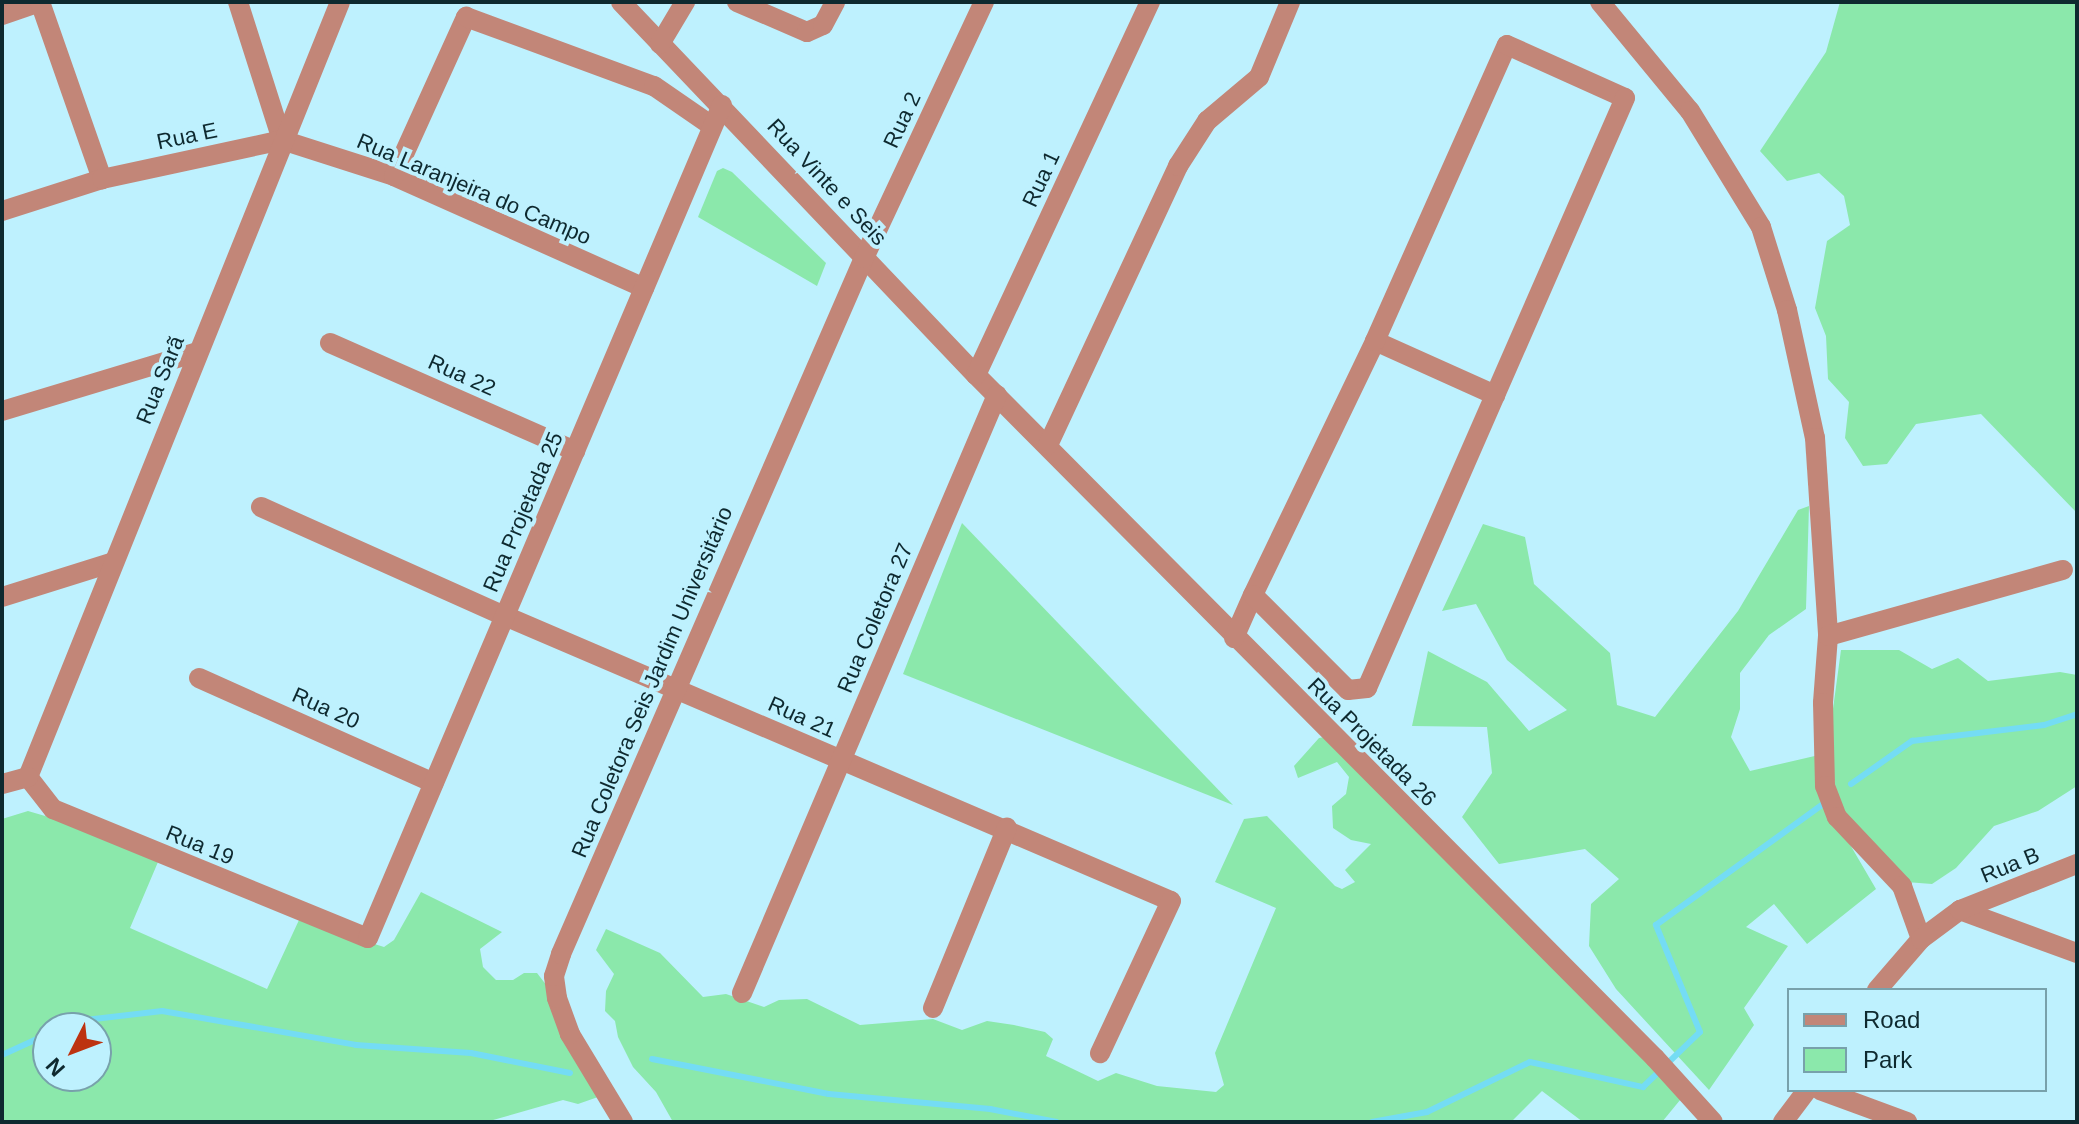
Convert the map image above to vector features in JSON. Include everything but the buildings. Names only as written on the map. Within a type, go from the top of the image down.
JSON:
[{"type":"street","points":[[2,15],[40,2],[102,179]]},
{"type":"street","points":[[238,2],[282,140]]},
{"type":"street","name":"Rua Sarã","points":[[28,777],[340,2]]},
{"type":"street","name":"Rua Vinte e Seis","points":[[621,2],[997,395]]},
{"type":"street","points":[[660,44],[685,2]]},
{"type":"street","points":[[737,2],[807,32],[823,25],[835,2]]},
{"type":"street","name":"Rua 2","points":[[864,258],[984,2]]},
{"type":"street","name":"Rua 1","points":[[976,375],[1150,2]]},
{"type":"street","points":[[1048,445],[1178,166],[1207,121],[1259,77],[1290,2]]},
{"type":"street","points":[[1600,2],[1690,111],[1761,227],[1787,310],[1815,438],[1828,636],[1823,703],[1825,786],[1837,817],[1902,886],[1921,939]]},
{"type":"street","points":[[394,176],[466,17],[654,86],[712,126]]},
{"type":"street","points":[[1234,638],[1253,595],[1375,341],[1507,45],[1625,98],[1367,688],[1348,690],[1253,595]]},
{"type":"street","name":"Rua Projetada 25","points":[[368,938],[722,105]]},
{"type":"street","name":"Rua E","points":[[2,211],[102,179],[282,140]]},
{"type":"street","name":"Rua Laranjeira do Campo","points":[[282,140],[394,176],[644,288]]},
{"type":"street","name":"Rua Coletora Seis Jardim Universitário","points":[[623,1122],[570,1034],[557,998],[554,976],[675,686],[864,258]]},
{"type":"street","points":[[1375,341],[1495,395]]},
{"type":"street","name":"Rua 22","points":[[330,343],[575,451]]},
{"type":"street","points":[[2,411],[198,352]]},
{"type":"street","name":"Rua Projetada 26","points":[[997,395],[1234,638],[1655,1058],[1713,1122]]},
{"type":"street","name":"Rua Coletora 27","points":[[742,993],[997,395]]},
{"type":"street","name":"Rua 21","points":[[261,507],[505,616],[675,686],[840,761],[1007,828],[1171,901],[1100,1053]]},
{"type":"street","points":[[2,597],[114,562]]},
{"type":"street","points":[[1828,636],[2063,570]]},
{"type":"street","name":"Rua 20","points":[[199,678],[434,783]]},
{"type":"street","points":[[2,784],[28,777]]},
{"type":"street","name":"Rua 19","points":[[28,777],[53,809],[368,938]]},
{"type":"street","points":[[933,1008],[1007,828]]},
{"type":"street","name":"Rua B","points":[[1879,988],[1921,939],[1960,910],[2077,864]]},
{"type":"street","points":[[1960,910],[2077,953]]},
{"type":"street","points":[[1783,1122],[1806,1092]]},
{"type":"street","points":[[1825,1092],[1907,1122]]},
{"type":"green space","points":[[1840,2],[2077,2],[2077,513],[1981,414],[1916,424],[1887,464],[1863,466],[1845,438],[1849,402],[1828,379],[1826,336],[1815,308],[1827,241],[1850,225],[1844,196],[1819,173],[1787,181],[1760,151],[1826,52]]},
{"type":"green space","points":[[723,168],[732,172],[826,263],[817,286],[698,217],[717,171]]},
{"type":"green space","points":[[1809,506],[1806,609],[1769,635],[1740,673],[1740,709],[1731,737],[1750,771],[1819,755],[1834,813],[1835,783],[1827,753],[1841,650],[1899,650],[1932,669],[1958,658],[1988,681],[2060,672],[2077,675],[2077,786],[2038,811],[1994,826],[1956,868],[1932,884],[1906,882],[1838,824],[1876,889],[1807,944],[1774,904],[1746,927],[1788,946],[1744,1008],[1754,1025],[1709,1090],[1616,989],[1589,946],[1591,904],[1619,879],[1585,849],[1499,864],[1462,817],[1492,773],[1487,727],[1412,726],[1428,651],[1487,682],[1529,731],[1567,710],[1507,660],[1476,604],[1442,611],[1483,524],[1525,537],[1534,584],[1610,653],[1617,705],[1655,717],[1738,611],[1798,510]]},
{"type":"green space","points":[[962,523],[1233,805],[903,674]]},
{"type":"green space","points":[[1330,736],[1685,1094],[1662,1122],[1583,1122],[1542,1091],[1511,1122],[673,1122],[656,1092],[633,1067],[618,1037],[615,1021],[605,1011],[606,991],[614,974],[596,950],[606,929],[660,953],[703,997],[726,994],[764,1007],[779,1000],[807,999],[860,1025],[933,1019],[962,1030],[987,1021],[1014,1025],[1045,1032],[1053,1039],[1046,1056],[1098,1081],[1116,1073],[1157,1086],[1216,1092],[1224,1085],[1215,1053],[1276,908],[1215,882],[1244,819],[1267,816],[1335,886],[1342,889],[1355,882],[1345,870],[1371,844],[1351,840],[1333,828],[1332,806],[1346,794],[1349,777],[1337,762],[1298,778],[1294,766],[1319,738]]},
{"type":"green space","points":[[28,811],[69,823],[158,862],[130,928],[267,989],[299,920],[384,947],[394,940],[421,892],[502,932],[480,949],[483,967],[496,980],[513,980],[524,973],[537,973],[547,986],[598,1097],[578,1104],[563,1100],[486,1122],[2,1122],[2,819]]},
{"type":"waterway","points":[[1851,784],[1912,741],[2044,725],[2077,714]]},
{"type":"waterway","points":[[1372,1122],[1427,1112],[1530,1062],[1643,1087],[1700,1032],[1656,925],[1827,801]]},
{"type":"waterway","points":[[112,1017],[162,1011],[356,1045],[471,1053],[570,1073]]},
{"type":"waterway","points":[[2,1055],[32,1041]]},
{"type":"waterway","points":[[652,1059],[829,1094],[990,1109],[1057,1122]]}]
